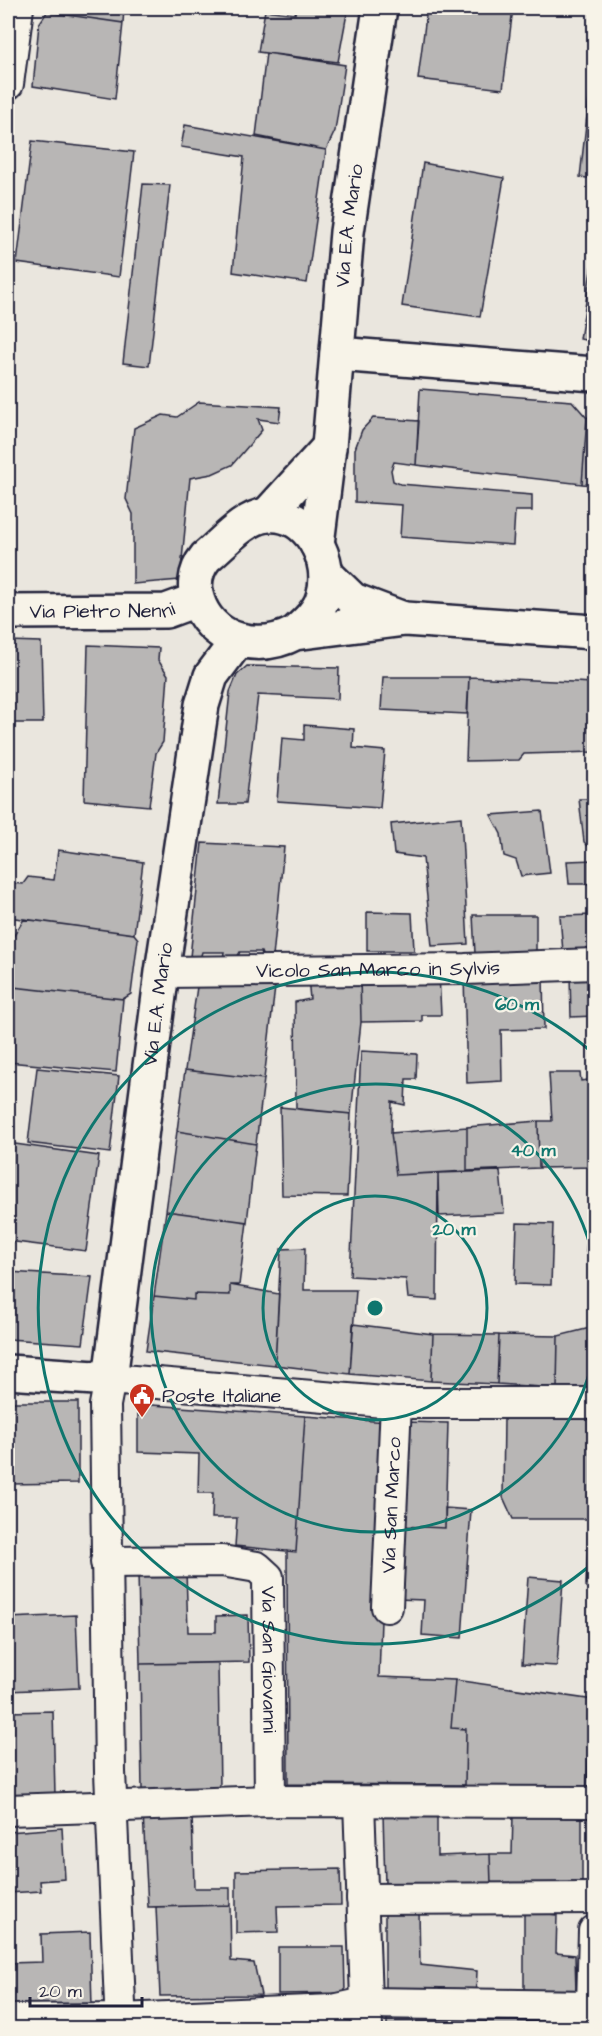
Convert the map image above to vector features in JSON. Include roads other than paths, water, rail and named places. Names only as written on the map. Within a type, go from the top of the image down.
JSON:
[{"type":"main road","name":"Via E.A. Mario","points":[[322,559],[347,232],[380,8]]},
{"type":"main road","points":[[337,354],[594,374]]},
{"type":"main road","points":[[267,515],[329,447]]},
{"type":"main road","points":[[405,620],[353,600],[322,559],[306,529],[287,516],[267,515],[249,522],[201,563],[194,582],[196,600],[202,611],[218,629],[238,640],[261,643],[295,633],[405,620],[594,632]]},
{"type":"main road","points":[[295,633],[312,618],[323,597],[322,559]]},
{"type":"main road","name":"Via Pietro Nenni","points":[[8,612],[166,611],[196,600]]},
{"type":"main road","name":"Via E.A. Mario","points":[[110,1380],[162,972],[202,705],[212,676],[238,640]]},
{"type":"main road","points":[[8,1372],[110,1380]]},
{"type":"street","points":[[8,84],[18,8]]},
{"type":"street","name":"Vicolo San Marco in Sylvis","points":[[162,972],[465,969],[594,964]]},
{"type":"street","points":[[121,2024],[112,1806],[106,1562],[105,1405],[110,1380],[396,1403],[594,1403]]},
{"type":"street","name":"Via San Marco","points":[[387,1607],[396,1403]]},
{"type":"street","name":"Via San Giovanni","points":[[106,1562],[222,1561],[257,1568],[268,1577],[270,1801]]},
{"type":"street","points":[[8,1810],[270,1801],[594,1802]]},
{"type":"street","points":[[359,1802],[366,2016]]},
{"type":"street","points":[[362,1899],[594,1898]]},
{"type":"street","points":[[8,2020],[121,2024],[333,2010],[366,2016],[593,2006],[594,1930]]},
{"type":"place","name":"Poste Italiane","points":[[142,1419]]}]
